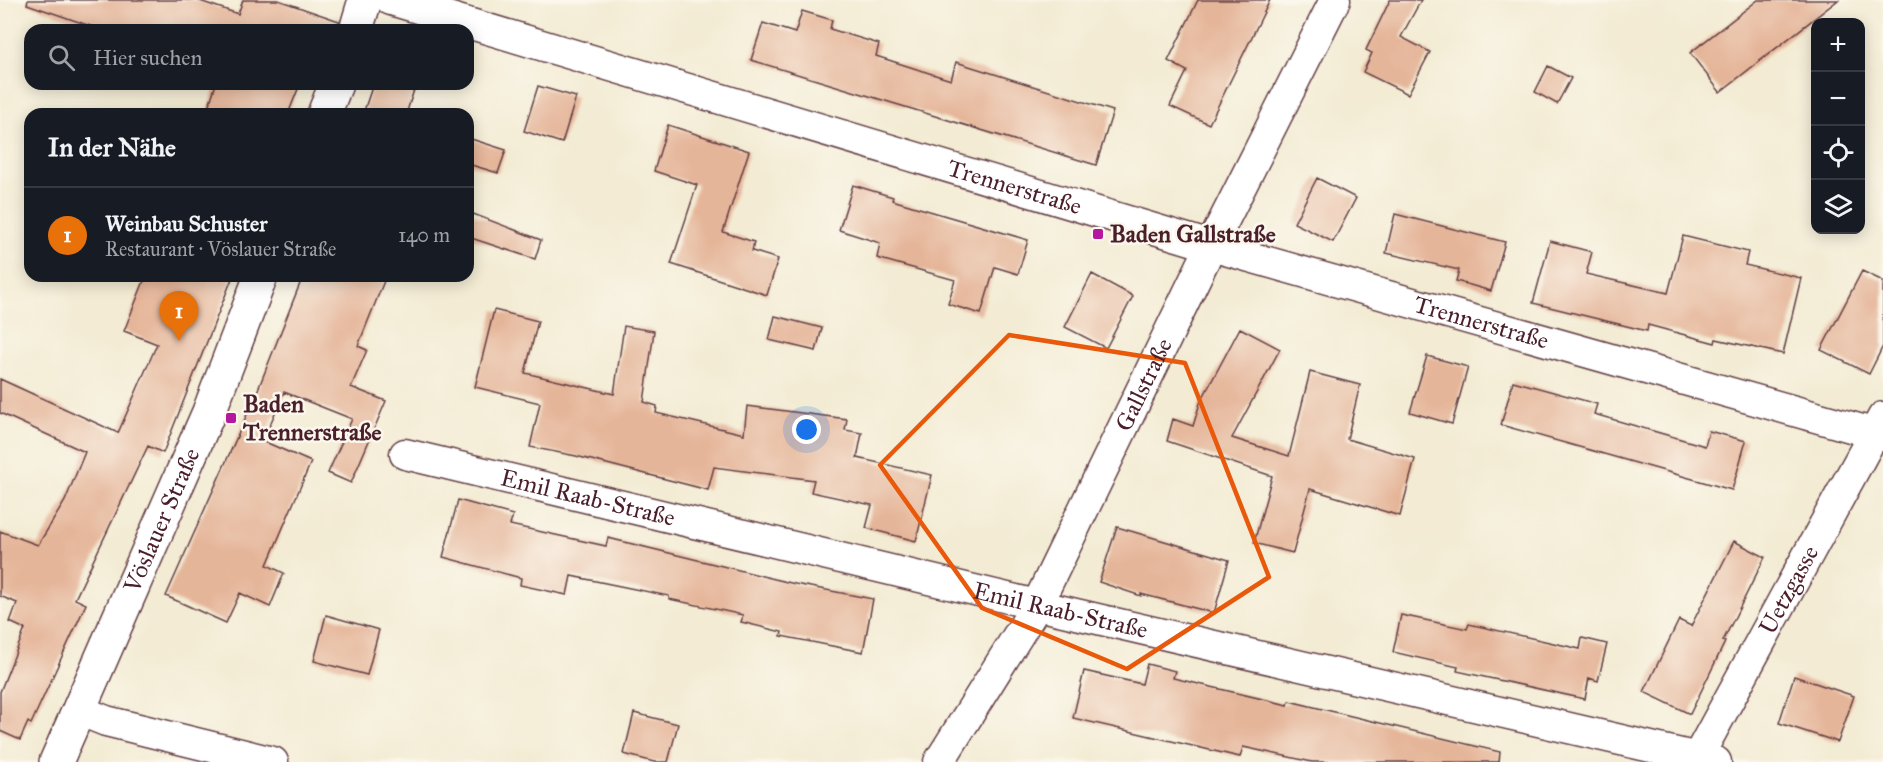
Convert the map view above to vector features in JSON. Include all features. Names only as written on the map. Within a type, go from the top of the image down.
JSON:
[{"type":"street","points":[[358,24],[365,0]]},
{"type":"street","name":"Trennerstraße","points":[[391,0],[471,24]]},
{"type":"street","name":"Gallstraße","points":[[939,762],[1037,606],[1211,246],[1335,0]]},
{"type":"street","name":"Trennerstraße","points":[[474,25],[1211,246],[1880,428]]},
{"type":"street","points":[[326,108],[334,90]]},
{"type":"street","name":"Vöslauer Straße","points":[[56,762],[81,711],[209,412],[259,282]]},
{"type":"street","name":"Uetzgasse","points":[[1703,761],[1880,428]]},
{"type":"street","name":"Emil Raab-Straße","points":[[405,454],[1037,606],[1703,761]]},
{"type":"street","points":[[81,711],[106,721],[273,762]]},
{"type":"highlighted area","points":[[1009,335],[1185,363],[1269,577],[1127,669],[982,608],[880,465]]},
{"type":"building","points":[[28,0],[197,0],[238,14],[243,0],[278,0],[339,21],[339,24],[85,24],[27,4]]},
{"type":"building","points":[[1198,0],[1270,0],[1209,124],[1170,106],[1187,71],[1168,61]]},
{"type":"building","points":[[1390,0],[1421,0],[1401,37],[1430,52],[1408,94],[1363,72],[1372,53],[1366,50]]},
{"type":"building","points":[[1758,0],[1838,0],[1815,18],[1811,18],[1811,21],[1720,92],[1690,53]]},
{"type":"building","points":[[802,11],[832,20],[830,29],[879,44],[876,56],[951,80],[956,62],[1113,111],[1096,165],[751,60],[763,23],[795,33]]},
{"type":"building","points":[[1548,66],[1571,78],[1557,104],[1535,92]]},
{"type":"building","points":[[538,86],[576,97],[562,143],[524,131]]},
{"type":"building","points":[[214,90],[298,90],[290,108],[208,108]]},
{"type":"building","points":[[371,90],[414,90],[408,108],[365,108]]},
{"type":"building","points":[[668,125],[749,151],[723,232],[754,242],[752,251],[778,259],[767,295],[671,264],[697,185],[654,171]]},
{"type":"building","points":[[474,140],[506,150],[498,173],[474,166]]},
{"type":"building","points":[[1317,178],[1356,198],[1333,242],[1294,223]]},
{"type":"building","points":[[853,185],[893,197],[892,200],[1028,240],[1018,274],[995,267],[981,314],[948,304],[955,280],[877,258],[880,243],[839,230]]},
{"type":"building","points":[[474,214],[541,240],[535,259],[474,239]]},
{"type":"building","points":[[1395,214],[1505,242],[1491,291],[1456,281],[1459,270],[1386,253]]},
{"type":"building","points":[[1683,236],[1748,252],[1745,265],[1801,278],[1783,354],[1716,339],[1715,343],[1648,325],[1647,331],[1533,303],[1550,241],[1592,252],[1586,274],[1668,293]]},
{"type":"building","points":[[1862,271],[1883,281],[1883,346],[1869,374],[1821,350]]},
{"type":"building","points":[[1092,274],[1133,296],[1106,348],[1065,327]]},
{"type":"building","points":[[144,282],[231,282],[163,453],[148,446],[75,599],[86,604],[31,724],[28,722],[20,740],[0,731],[0,692],[25,629],[10,622],[17,603],[0,596],[0,531],[38,545],[65,501],[85,452],[0,413],[0,379],[118,433],[157,344],[124,331]]},
{"type":"building","points":[[301,282],[384,282],[358,346],[367,350],[351,387],[386,401],[351,483],[328,473],[352,419],[284,392],[263,441],[311,462],[267,565],[284,573],[270,607],[240,593],[226,623],[166,596],[257,392]]},
{"type":"building","points":[[494,310],[538,321],[525,373],[614,394],[624,326],[654,331],[644,402],[657,406],[656,413],[744,434],[747,406],[847,419],[845,430],[862,433],[857,458],[932,475],[916,541],[866,528],[872,505],[811,492],[814,480],[714,467],[708,490],[576,456],[530,447],[540,403],[475,387]]},
{"type":"building","points":[[775,316],[822,328],[816,351],[769,340]]},
{"type":"building","points":[[1240,328],[1280,349],[1232,438],[1289,456],[1310,372],[1360,385],[1347,439],[1415,459],[1400,516],[1310,489],[1293,553],[1254,543],[1272,476],[1167,441],[1173,419],[1193,426],[1200,403]]},
{"type":"building","points":[[1427,356],[1468,367],[1452,424],[1410,412]]},
{"type":"building","points":[[1513,381],[1597,404],[1594,414],[1705,446],[1709,431],[1746,441],[1732,490],[1501,425]]},
{"type":"building","points":[[458,500],[513,515],[510,525],[606,546],[608,538],[795,584],[873,599],[863,652],[781,636],[782,632],[741,622],[743,615],[669,599],[669,596],[571,576],[567,595],[520,585],[521,578],[443,557]]},
{"type":"building","points":[[1117,527],[1229,560],[1214,613],[1141,594],[1141,596],[1099,582]]},
{"type":"building","points":[[1734,541],[1765,557],[1690,714],[1644,692],[1679,620],[1691,626]]},
{"type":"building","points":[[326,615],[379,630],[367,675],[314,661]]},
{"type":"building","points":[[1401,615],[1467,629],[1469,624],[1580,649],[1582,638],[1607,644],[1598,681],[1589,678],[1585,699],[1457,671],[1458,667],[1393,652]]},
{"type":"building","points":[[1147,664],[1175,671],[1173,678],[1288,705],[1289,701],[1500,752],[1499,762],[1312,762],[1243,747],[1240,757],[1073,718],[1084,671],[1142,684]]},
{"type":"building","points":[[1794,676],[1854,696],[1838,742],[1779,723]]},
{"type":"building","points":[[634,713],[678,724],[668,762],[654,762],[624,754]]},
{"type":"place","name":"Baden Gallstraße","points":[[1098,234]]},
{"type":"place","name":"Weinbau Schuster","points":[[179,341]]},
{"type":"place","name":"Baden Trennerstraße","points":[[231,418]]}]
